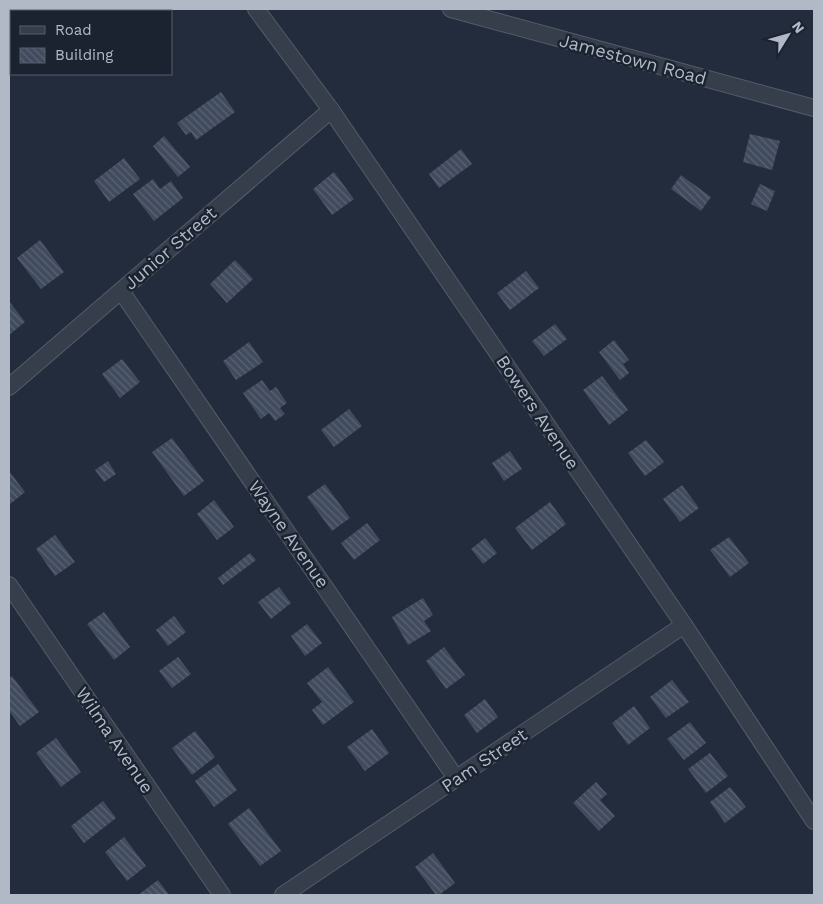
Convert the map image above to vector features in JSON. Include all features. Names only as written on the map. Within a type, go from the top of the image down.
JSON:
[{"type":"street","name":"Bowers Avenue","points":[[256,9],[331,110],[684,625],[814,820]]},
{"type":"street","name":"Jamestown Road","points":[[451,9],[814,108]]},
{"type":"street","name":"Junior Street","points":[[9,387],[331,110]]},
{"type":"street","name":"Wayne Avenue","points":[[121,291],[456,778]]},
{"type":"street","name":"Wilma Avenue","points":[[9,585],[222,895]]},
{"type":"street","name":"Pam Street","points":[[283,895],[684,625]]},
{"type":"building","points":[[221,92],[235,112],[196,140],[191,132],[186,135],[177,123]]},
{"type":"building","points":[[750,134],[780,141],[772,170],[743,162]]},
{"type":"building","points":[[164,136],[190,167],[178,177],[153,146]]},
{"type":"building","points":[[461,149],[472,164],[439,188],[429,174]]},
{"type":"building","points":[[124,158],[140,179],[109,202],[94,181]]},
{"type":"building","points":[[334,172],[354,199],[332,215],[313,189]]},
{"type":"building","points":[[681,175],[711,197],[701,211],[671,189]]},
{"type":"building","points":[[153,179],[160,189],[171,181],[183,198],[154,221],[133,194]]},
{"type":"building","points":[[760,184],[775,191],[767,211],[751,204]]},
{"type":"building","points":[[40,240],[64,272],[41,289],[17,258]]},
{"type":"building","points":[[235,260],[253,279],[227,303],[210,284]]},
{"type":"building","points":[[526,271],[539,288],[510,310],[497,293]]},
{"type":"building","points":[[9,301],[25,322],[9,335]]},
{"type":"building","points":[[555,324],[567,339],[544,356],[532,341]]},
{"type":"building","points":[[614,340],[629,360],[623,364],[629,373],[620,380],[599,352]]},
{"type":"building","points":[[249,342],[263,362],[236,380],[223,361]]},
{"type":"building","points":[[122,359],[140,382],[120,398],[102,374]]},
{"type":"building","points":[[602,376],[628,410],[609,425],[583,390]]},
{"type":"building","points":[[262,380],[270,391],[276,387],[287,403],[280,408],[285,414],[275,421],[269,413],[261,419],[243,393]]},
{"type":"building","points":[[349,409],[362,426],[334,447],[321,430]]},
{"type":"building","points":[[172,438],[204,481],[184,496],[152,452]]},
{"type":"building","points":[[646,440],[664,462],[645,476],[628,453]]},
{"type":"building","points":[[510,451],[522,469],[504,481],[492,463]]},
{"type":"building","points":[[108,461],[116,474],[104,482],[95,470]]},
{"type":"building","points":[[9,471],[25,492],[9,505]]},
{"type":"building","points":[[325,484],[350,518],[332,531],[307,497]]},
{"type":"building","points":[[682,485],[699,508],[680,522],[663,499]]},
{"type":"building","points":[[214,500],[234,527],[217,540],[197,514]]},
{"type":"building","points":[[550,502],[566,524],[532,550],[515,528]]},
{"type":"building","points":[[367,523],[380,540],[354,560],[341,543]]},
{"type":"building","points":[[55,535],[75,562],[55,576],[36,549]]},
{"type":"building","points":[[729,537],[749,563],[730,577],[710,550]]},
{"type":"building","points":[[485,538],[497,553],[483,564],[471,549]]},
{"type":"building","points":[[250,553],[256,560],[223,585],[218,578]]},
{"type":"building","points":[[279,587],[291,603],[271,619],[258,602]]},
{"type":"building","points":[[423,598],[433,615],[424,621],[431,631],[408,645],[392,617]]},
{"type":"building","points":[[104,612],[130,647],[114,660],[87,624]]},
{"type":"building","points":[[174,616],[186,632],[168,646],[156,630]]},
{"type":"building","points":[[307,624],[322,643],[305,656],[291,636]]},
{"type":"building","points":[[444,647],[465,675],[446,689],[426,661]]},
{"type":"building","points":[[178,657],[191,674],[172,688],[159,671]]},
{"type":"building","points":[[328,667],[354,702],[323,725],[312,710],[322,702],[307,683]]},
{"type":"building","points":[[12,676],[39,712],[20,726],[9,711],[9,679]]},
{"type":"building","points":[[672,680],[689,702],[666,718],[650,697]]},
{"type":"building","points":[[485,699],[498,717],[477,733],[464,715]]},
{"type":"building","points":[[634,706],[650,728],[628,745],[612,723]]},
{"type":"building","points":[[690,722],[706,743],[684,760],[667,739]]},
{"type":"building","points":[[372,729],[389,753],[365,771],[347,747]]},
{"type":"building","points":[[195,731],[215,757],[192,775],[172,748]]},
{"type":"building","points":[[56,738],[81,772],[61,787],[36,753]]},
{"type":"building","points":[[710,753],[728,776],[706,793],[688,769]]},
{"type":"building","points":[[218,764],[237,790],[214,807],[195,781]]},
{"type":"building","points":[[596,782],[607,794],[600,800],[615,816],[599,831],[573,803]]},
{"type":"building","points":[[730,787],[746,807],[725,823],[710,802]]},
{"type":"building","points":[[103,801],[116,818],[84,843],[71,826]]},
{"type":"building","points":[[249,808],[281,851],[260,866],[228,824]]},
{"type":"building","points":[[124,837],[146,866],[127,881],[105,852]]},
{"type":"building","points":[[433,853],[455,883],[439,895],[436,895],[415,867]]},
{"type":"building","points":[[158,880],[169,895],[138,895]]}]
